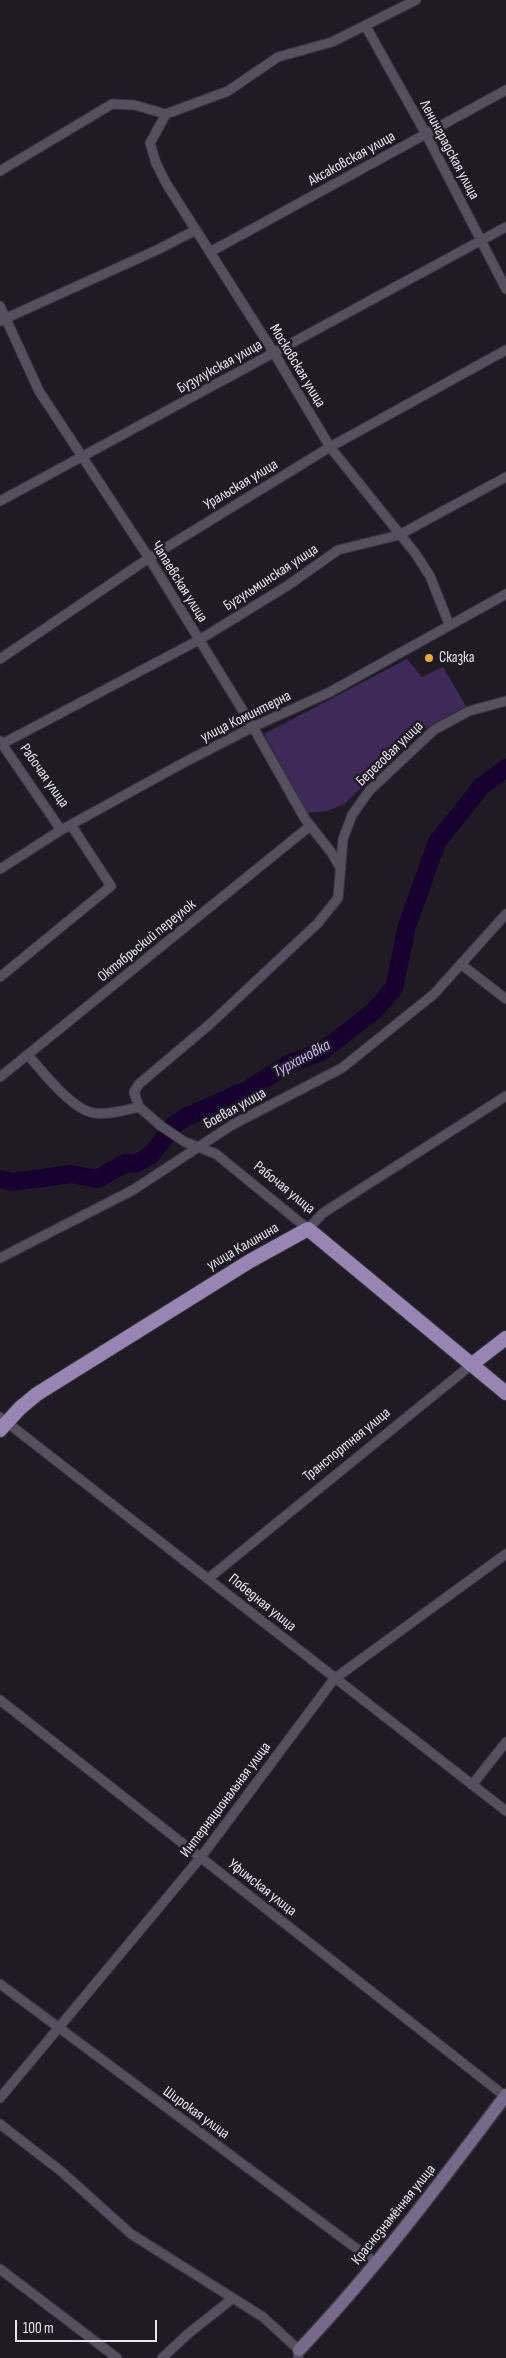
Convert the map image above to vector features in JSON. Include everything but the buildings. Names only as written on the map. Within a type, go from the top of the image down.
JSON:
[{"type":"main road","name":"Рабочая улица","points":[[308,1229],[506,1392]]},
{"type":"main road","name":"улица Калинина","points":[[2,1423],[36,1394],[250,1261],[308,1229]]},
{"type":"main road","name":"Транспортная улица","points":[[472,1365],[506,1338]]},
{"type":"street","points":[[0,171],[112,104],[134,105],[166,114],[228,91],[278,57],[332,42],[416,0]]},
{"type":"street","name":"Ленинградская улица","points":[[365,25],[426,134],[506,289]]},
{"type":"street","name":"Аксаковская улица","points":[[210,252],[506,90]]},
{"type":"street","name":"Московская улица","points":[[166,114],[150,143],[156,163],[166,183],[274,353],[330,447],[430,576],[449,624]]},
{"type":"street","name":"Бузулукская улица","points":[[0,501],[506,227]]},
{"type":"street","points":[[3,319],[159,250],[196,230]]},
{"type":"street","name":"Чапаевская улица","points":[[0,306],[3,319],[38,391],[149,558],[253,727],[310,826],[331,852],[341,869]]},
{"type":"street","name":"Уральская улица","points":[[0,659],[149,558],[330,447],[506,350]]},
{"type":"street","name":"Бугульминская улица","points":[[1,742],[199,640],[287,586],[338,550],[399,535],[506,477]]},
{"type":"street","name":"улица Коминтерна","points":[[0,869],[61,830],[253,727],[330,692],[449,624],[506,594]]},
{"type":"street","name":"Береговая улица","points":[[139,1106],[134,1092],[139,1084],[210,1024],[318,922],[338,898],[344,840],[352,815],[370,791],[434,730],[470,711],[506,701]]},
{"type":"street","name":"Рабочая улица","points":[[1,742],[61,830]]},
{"type":"street","name":"Рабочая улица","points":[[0,977],[111,886],[71,825]]},
{"type":"street","name":"Октябрьский переулок","points":[[0,1077],[310,826]]},
{"type":"street","name":"Боевая улица","points":[[0,1258],[133,1190],[196,1146],[232,1124],[342,1068],[415,1010],[462,965],[506,914]]},
{"type":"street","points":[[462,965],[506,998]]},
{"type":"street","points":[[28,1055],[64,1094],[79,1107],[92,1113],[109,1113],[139,1106]]},
{"type":"street","name":"улица Калинина","points":[[308,1229],[323,1213],[506,1096]]},
{"type":"street","name":"Рабочая улица","points":[[139,1106],[161,1126],[185,1142],[216,1154],[308,1229]]},
{"type":"street","name":"Транспортная улица","points":[[209,1578],[472,1365]]},
{"type":"street","name":"Победная улица","points":[[2,1423],[209,1578],[334,1679],[506,1811]]},
{"type":"street","name":"Интернациональная улица","points":[[0,2098],[201,1857],[334,1679],[506,1554]]},
{"type":"street","name":"Уфимская улица","points":[[0,1700],[506,2096]]},
{"type":"street","points":[[472,1785],[506,1742]]},
{"type":"street","name":"Широкая улица","points":[[0,1984],[376,2263]]},
{"type":"street","name":"Краснознамённая улица","points":[[299,2354],[347,2299],[443,2181],[506,2096]]},
{"type":"street","points":[[0,2124],[62,2172],[131,2234],[263,2317],[299,2354]]},
{"type":"street","points":[[0,2269],[117,2358]]},
{"type":"street","points":[[162,2358],[189,2333],[232,2299]]},
{"type":"shaded area","points":[[407,659],[422,677],[443,667],[466,706],[423,730],[344,804],[328,811],[307,813],[264,734]]},
{"type":"waterway","name":"Турхановка","points":[[0,1179],[12,1182],[71,1174],[97,1179],[126,1163],[135,1164],[151,1155],[174,1125],[188,1116],[247,1090],[290,1063],[321,1052],[374,1011],[394,988],[407,926],[437,842],[481,787],[506,768]]},
{"type":"place","name":"Сказка","points":[[429,658]]}]
